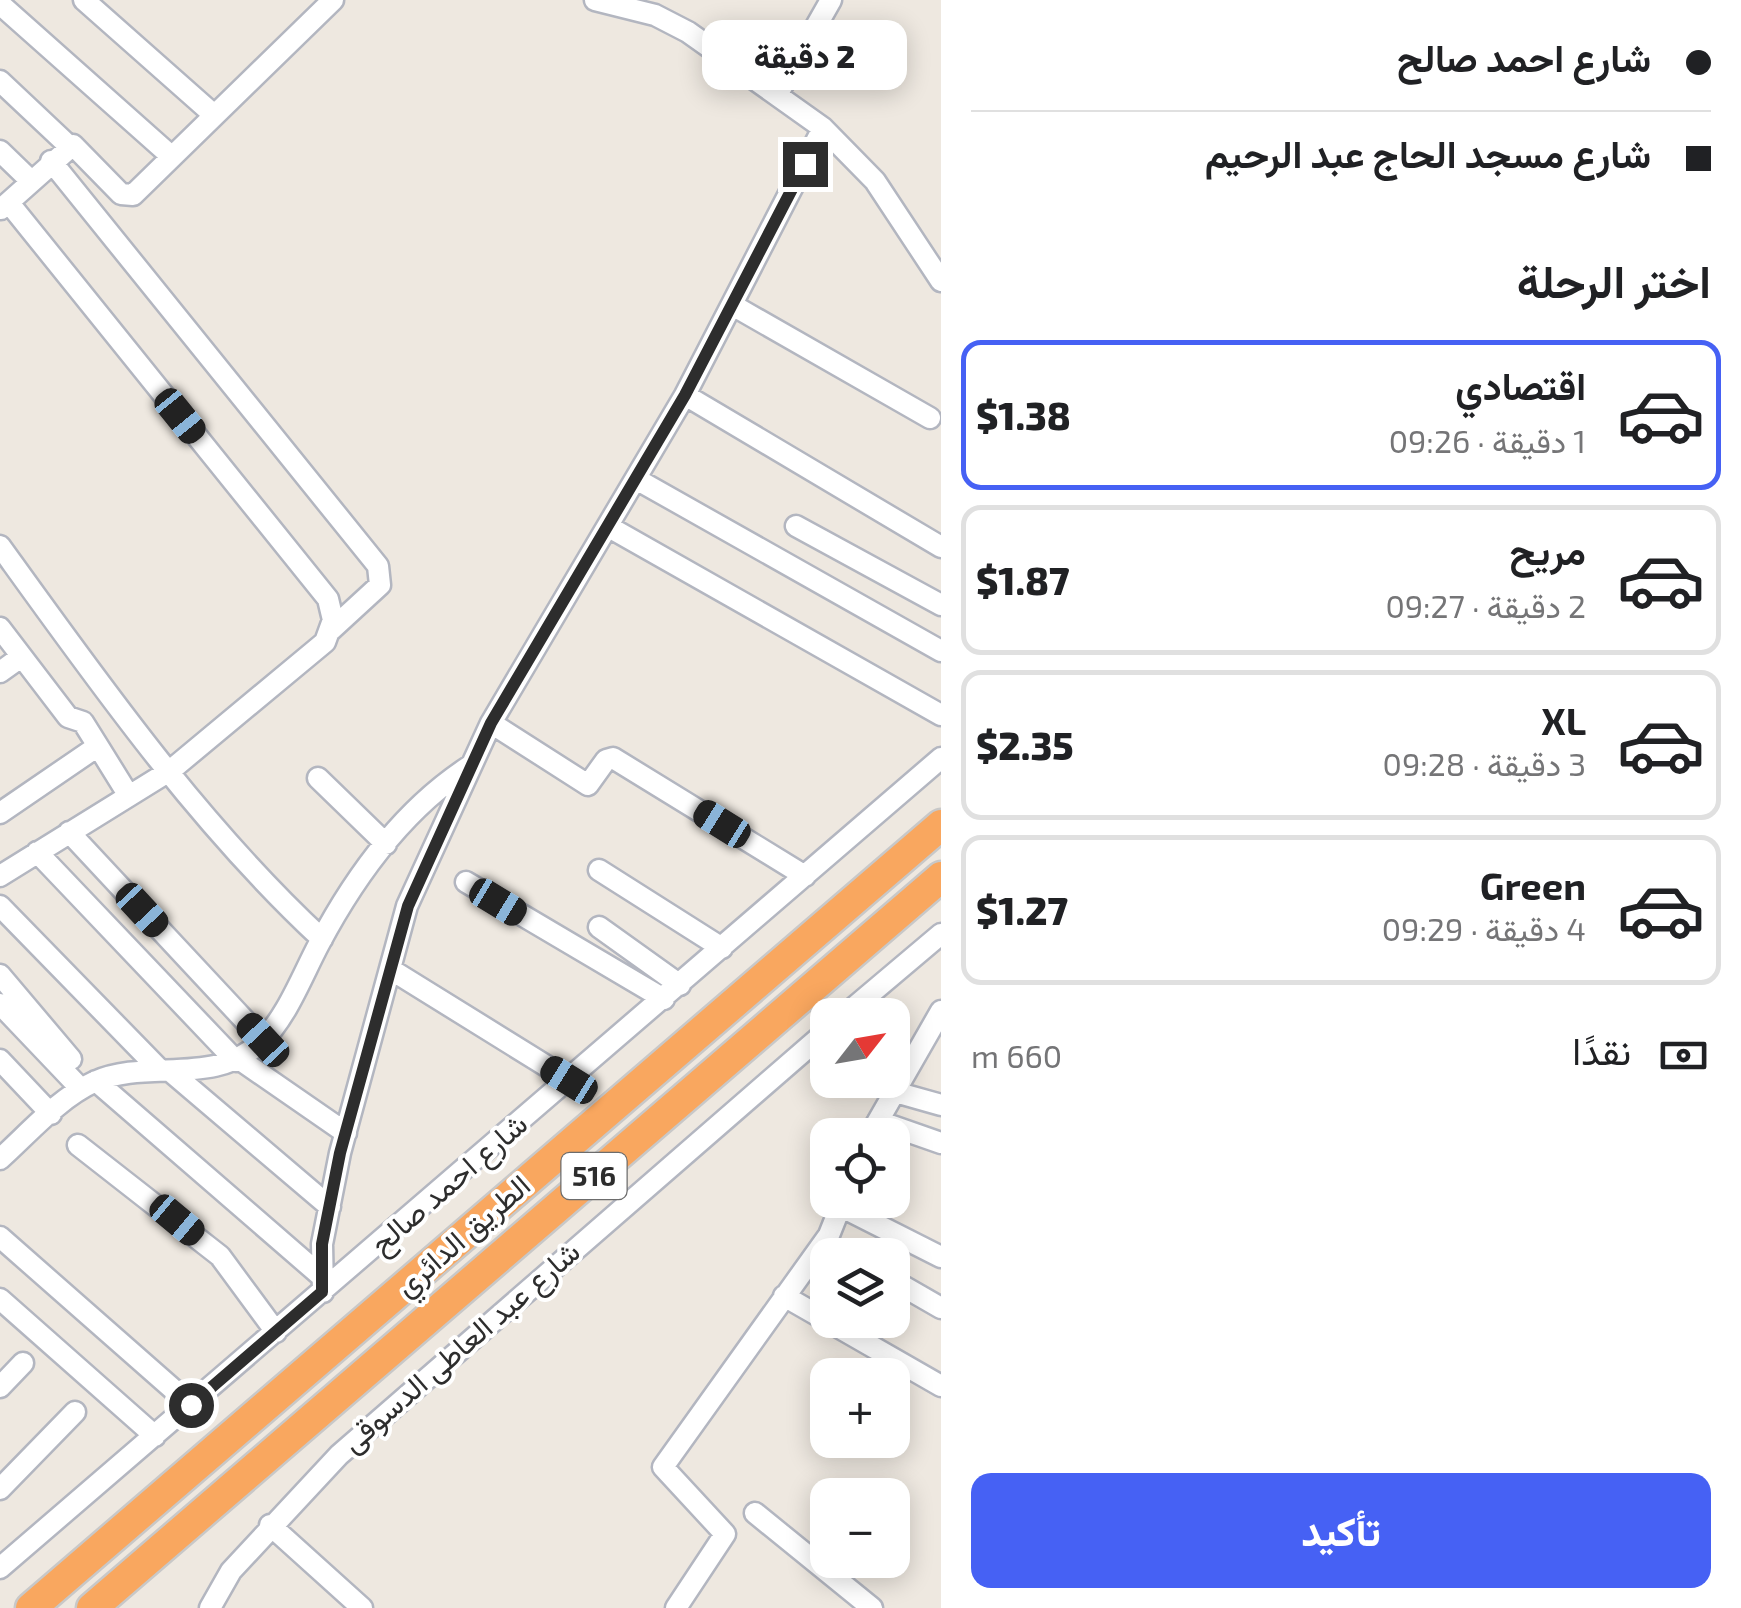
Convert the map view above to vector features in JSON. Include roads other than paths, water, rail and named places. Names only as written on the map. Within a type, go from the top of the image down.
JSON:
[{"type":"highway","name":"الطريق الدائري","points":[[30,1608],[941,824]]},
{"type":"highway","name":"الطريق الدائري","points":[[92,1608],[249,1477],[941,877]]},
{"type":"street","points":[[84,0],[214,115]]},
{"type":"street","points":[[0,81],[69,146],[78,148],[126,197],[334,0]]},
{"type":"street","points":[[595,0],[655,14],[721,52],[823,128],[875,181],[941,281]]},
{"type":"street","points":[[777,95],[831,0]]},
{"type":"street","points":[[0,4],[171,156]]},
{"type":"street","points":[[321,1284],[330,1207],[346,1134],[408,906],[491,723],[685,395],[823,128]]},
{"type":"street","points":[[69,146],[4,206],[328,600],[331,630]]},
{"type":"street","points":[[0,151],[30,180]]},
{"type":"street","points":[[0,876],[171,770],[325,642],[331,630],[380,586],[378,566],[51,161]]},
{"type":"street","points":[[734,306],[930,418]]},
{"type":"street","points":[[685,395],[941,547]]},
{"type":"street","points":[[636,479],[941,650]]},
{"type":"street","points":[[609,526],[941,715]]},
{"type":"street","points":[[796,526],[941,606]]},
{"type":"street","points":[[0,546],[171,770],[270,888],[322,939]]},
{"type":"street","points":[[0,628],[68,717],[93,737],[129,796]]},
{"type":"street","points":[[0,672],[21,657]]},
{"type":"street","points":[[0,813],[93,737],[117,703]]},
{"type":"street","points":[[491,723],[588,785],[606,760],[613,758],[805,876]]},
{"type":"street","name":"شارع احمد صالح","points":[[0,1568],[276,1332],[321,1284],[569,1080],[941,758]]},
{"type":"street","points":[[0,1159],[89,1085],[128,1072],[165,1071],[237,1060],[263,1040],[322,939],[386,844],[436,788],[470,766]]},
{"type":"street","points":[[318,778],[386,844]]},
{"type":"street","points":[[70,832],[263,1040]]},
{"type":"street","points":[[37,852],[237,1060],[346,1134]]},
{"type":"street","points":[[599,870],[722,948]]},
{"type":"street","points":[[466,882],[664,999]]},
{"type":"street","points":[[0,906],[165,1071],[330,1207]]},
{"type":"street","points":[[599,927],[680,984]]},
{"type":"street","points":[[865,998],[941,934]]},
{"type":"street","points":[[390,970],[569,1080]]},
{"type":"street","points":[[0,975],[71,1060]]},
{"type":"street","points":[[0,1004],[321,1284]]},
{"type":"street","points":[[910,1072],[934,1039],[941,1012]]},
{"type":"street","name":"شارع عبد العاطى الدسوقى","points":[[210,1608],[231,1571],[339,1454],[810,1046]]},
{"type":"street","points":[[0,1060],[50,1114]]},
{"type":"street","points":[[910,1096],[941,1105]]},
{"type":"street","points":[[910,1136],[941,1143]]},
{"type":"street","points":[[78,1145],[220,1256],[259,1315],[276,1332]]},
{"type":"street","points":[[676,1608],[726,1534],[663,1467],[829,1235],[835,1218]]},
{"type":"street","points":[[869,1218],[941,1256]]},
{"type":"street","points":[[0,1236],[191,1405]]},
{"type":"street","points":[[910,1291],[941,1308]]},
{"type":"street","points":[[784,1296],[941,1386]]},
{"type":"street","points":[[0,1299],[156,1436]]},
{"type":"street","points":[[0,1386],[24,1363]]},
{"type":"street","points":[[0,1489],[76,1412]]},
{"type":"street","points":[[755,1512],[872,1608]]},
{"type":"street","points":[[270,1526],[362,1608]]}]
